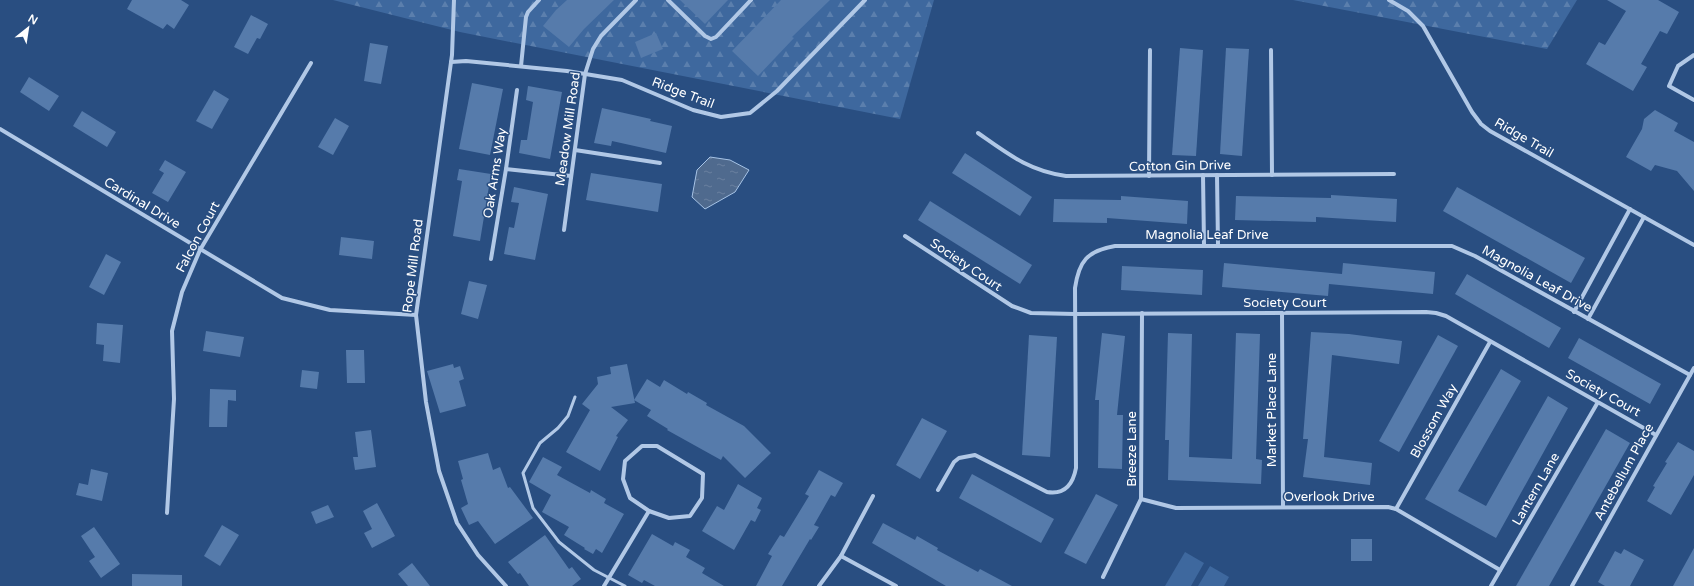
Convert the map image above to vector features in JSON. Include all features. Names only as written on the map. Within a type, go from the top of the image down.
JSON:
[{"type":"street","name":"Rope Mill Road","points":[[454,0],[451,62],[416,315],[426,402],[440,471],[457,523],[478,555],[506,586]]},
{"type":"street","points":[[521,66],[526,17],[528,12],[539,0]]},
{"type":"street","name":"Meadow Mill Road","points":[[564,230],[585,74],[593,50],[600,36],[636,0]]},
{"type":"street","points":[[668,0],[705,36],[711,39],[716,37],[751,0]]},
{"type":"street","name":"Ridge Trail","points":[[451,62],[466,61],[521,66],[622,80],[693,110],[721,117],[750,113],[777,91],[865,0]]},
{"type":"street","name":"Ridge Trail","points":[[1389,0],[1408,11],[1423,26],[1472,112],[1481,124],[1490,131],[1630,208],[1694,246]]},
{"type":"street","points":[[1149,176],[1150,50]]},
{"type":"street","points":[[1271,50],[1272,175]]},
{"type":"street","points":[[1694,55],[1678,66],[1669,86],[1694,100]]},
{"type":"street","name":"Falcon Court","points":[[167,513],[174,399],[172,331],[182,292],[200,250],[311,63]]},
{"type":"street","name":"Oak Arms Way","points":[[491,259],[517,90]]},
{"type":"street","name":"Cardinal Drive","points":[[0,129],[282,298],[330,310],[416,315]]},
{"type":"street","name":"Cotton Gin Drive","points":[[978,134],[1025,165],[1050,174],[1066,176],[1394,174]]},
{"type":"street","points":[[575,150],[660,163]]},
{"type":"street","points":[[506,168],[571,176]]},
{"type":"street","points":[[1203,175],[1204,245]]},
{"type":"street","points":[[1217,175],[1218,245]]},
{"type":"street","points":[[1574,312],[1630,208]]},
{"type":"street","points":[[1588,319],[1644,217]]},
{"type":"street","name":"Society Court","points":[[905,236],[1012,306],[1030,313],[1436,313],[1446,316],[1656,435]]},
{"type":"street","name":"Magnolia Leaf Drive","points":[[938,490],[954,462],[959,458],[975,455],[1047,492],[1055,494],[1068,486],[1074,478],[1076,468],[1075,288],[1077,276],[1085,259],[1093,252],[1101,248],[1115,246],[1204,245],[1452,246],[1475,256],[1690,375]]},
{"type":"street","name":"Market Place Lane","points":[[1282,313],[1283,507]]},
{"type":"street","name":"Breeze Lane","points":[[1103,577],[1141,499],[1142,314]]},
{"type":"street","name":"Blossom Way","points":[[1396,509],[1490,342]]},
{"type":"street","name":"Antebellum Place","points":[[1572,586],[1694,368]]},
{"type":"street","name":"Lantern Lane","points":[[1491,586],[1598,402]]},
{"type":"street","points":[[642,446],[657,446],[703,474],[702,498],[690,516],[669,518],[649,511],[630,498],[623,479],[625,461],[642,446]]},
{"type":"street","points":[[819,586],[841,556],[873,496]]},
{"type":"street","name":"Overlook Drive","points":[[1141,499],[1176,508],[1377,506],[1396,509],[1500,570]]},
{"type":"street","points":[[604,586],[649,511]]},
{"type":"street","points":[[841,556],[896,586]]},
{"type":"lane","points":[[575,397],[568,416],[558,428],[540,443],[523,473],[533,508],[559,542],[594,570],[626,586]]},
{"type":"green space","points":[[333,0],[934,0],[900,119],[460,32]]},
{"type":"green space","points":[[1293,0],[1577,0],[1547,49]]},
{"type":"green space","points":[[1185,552],[1204,563],[1191,586],[1165,586]]},
{"type":"green space","points":[[1210,566],[1229,577],[1224,586],[1198,586]]},
{"type":"water","points":[[710,157],[730,160],[749,170],[735,192],[705,209],[692,197],[697,170]]},
{"type":"building","points":[[132,0],[181,0],[189,5],[174,29],[167,24],[163,29],[127,9]]},
{"type":"building","points":[[567,0],[614,0],[584,29],[569,47],[543,26],[556,10]]},
{"type":"building","points":[[680,0],[728,0],[705,24]]},
{"type":"building","points":[[781,0],[830,0],[792,37],[794,38],[758,76],[732,51]]},
{"type":"building","points":[[1607,0],[1658,0],[1679,12],[1667,34],[1660,31],[1641,64],[1647,67],[1633,91],[1586,64],[1599,42],[1605,45],[1626,11]]},
{"type":"building","points":[[251,15],[268,24],[260,39],[257,38],[248,54],[234,47]]},
{"type":"building","points":[[656,33],[663,49],[641,58],[635,42]]},
{"type":"building","points":[[370,43],[388,46],[381,84],[364,81]]},
{"type":"building","points":[[1180,48],[1203,50],[1196,156],[1172,155]]},
{"type":"building","points":[[1226,48],[1249,49],[1242,156],[1220,154]]},
{"type":"building","points":[[29,77],[59,96],[49,111],[20,92]]},
{"type":"building","points":[[472,83],[503,89],[490,155],[459,149]]},
{"type":"building","points":[[528,86],[562,92],[550,159],[519,153],[521,140],[527,140],[533,102],[526,100]]},
{"type":"building","points":[[214,90],[229,99],[212,129],[196,121]]},
{"type":"building","points":[[602,108],[651,119],[650,121],[672,126],[666,153],[612,141],[611,146],[594,143]]},
{"type":"building","points":[[1655,110],[1678,123],[1674,131],[1694,142],[1694,191],[1677,171],[1655,165],[1651,171],[1626,157],[1642,129],[1644,119]]},
{"type":"building","points":[[82,111],[116,132],[107,147],[73,126]]},
{"type":"building","points":[[335,118],[349,126],[333,155],[318,147]]},
{"type":"building","points":[[965,153],[1032,197],[1020,216],[952,173]]},
{"type":"building","points":[[165,160],[186,172],[168,202],[152,193],[164,173],[159,170]]},
{"type":"building","points":[[459,169],[491,174],[480,241],[453,236],[462,181],[457,180]]},
{"type":"building","points":[[591,173],[662,184],[658,212],[586,200]]},
{"type":"building","points":[[514,187],[548,194],[535,260],[504,254],[509,227],[514,228],[519,203],[511,202]]},
{"type":"building","points":[[1457,187],[1585,258],[1571,283],[1443,211]]},
{"type":"building","points":[[1331,195],[1397,199],[1396,222],[1316,217],[1316,222],[1235,220],[1236,196],[1331,198]]},
{"type":"building","points":[[1121,196],[1188,201],[1187,224],[1107,218],[1107,223],[1053,222],[1054,199],[1121,200]]},
{"type":"building","points":[[930,201],[1032,265],[1020,284],[918,220]]},
{"type":"building","points":[[341,237],[374,241],[372,259],[339,255]]},
{"type":"building","points":[[106,254],[121,262],[104,295],[89,287]]},
{"type":"building","points":[[1224,263],[1342,274],[1343,263],[1435,272],[1433,294],[1329,284],[1328,296],[1222,287]]},
{"type":"building","points":[[1122,266],[1203,270],[1202,295],[1121,290]]},
{"type":"building","points":[[1467,274],[1561,328],[1549,348],[1455,294]]},
{"type":"building","points":[[469,281],[487,285],[478,319],[461,314]]},
{"type":"building","points":[[97,323],[123,325],[120,363],[103,361],[104,345],[96,344]]},
{"type":"building","points":[[206,331],[244,337],[240,357],[203,351]]},
{"type":"building","points":[[1311,332],[1349,334],[1402,341],[1399,364],[1332,355],[1324,457],[1372,463],[1370,485],[1303,477],[1308,439],[1303,439]]},
{"type":"building","points":[[1102,333],[1125,336],[1117,415],[1123,415],[1122,469],[1098,468],[1099,400],[1095,400]]},
{"type":"building","points":[[1168,333],[1192,334],[1189,457],[1232,459],[1236,333],[1260,334],[1256,459],[1262,460],[1261,484],[1168,480],[1169,440],[1165,440]]},
{"type":"building","points":[[1029,335],[1057,337],[1050,457],[1022,455]]},
{"type":"building","points":[[1438,335],[1458,346],[1399,452],[1379,441]]},
{"type":"building","points":[[1579,338],[1661,384],[1650,404],[1568,358]]},
{"type":"building","points":[[346,350],[364,350],[365,383],[347,383]]},
{"type":"building","points":[[453,364],[454,368],[460,366],[464,379],[459,381],[466,406],[440,413],[427,371]]},
{"type":"building","points":[[627,364],[635,403],[611,407],[628,420],[616,436],[618,437],[600,471],[566,452],[590,410],[582,404],[598,384],[597,377],[611,374],[610,367]]},
{"type":"building","points":[[1501,369],[1521,381],[1458,491],[1486,506],[1548,396],[1568,408],[1496,538],[1425,499]]},
{"type":"building","points":[[302,370],[319,372],[317,389],[300,387]]},
{"type":"building","points":[[647,379],[660,387],[664,380],[687,394],[688,392],[707,403],[706,405],[744,426],[771,453],[745,478],[723,456],[721,460],[667,430],[668,429],[647,416],[651,410],[634,400]]},
{"type":"building","points":[[210,389],[236,390],[236,401],[228,400],[227,427],[209,427]]},
{"type":"building","points":[[922,418],[947,431],[920,479],[896,465]]},
{"type":"building","points":[[1606,429],[1630,443],[1549,586],[1516,586]]},
{"type":"building","points":[[371,430],[376,467],[355,470],[353,457],[358,457],[355,432]]},
{"type":"building","points":[[1678,442],[1694,451],[1694,475],[1671,515],[1647,501],[1655,487],[1653,486],[1667,463],[1665,462]]},
{"type":"building","points":[[488,453],[493,470],[500,467],[508,488],[510,487],[533,518],[495,544],[478,521],[469,525],[461,508],[468,504],[461,480],[463,479],[458,461]]},
{"type":"building","points":[[543,457],[562,467],[557,475],[590,493],[591,490],[606,499],[604,503],[624,514],[602,553],[596,549],[593,554],[584,549],[585,548],[564,535],[569,527],[542,512],[551,495],[529,482]]},
{"type":"building","points":[[91,469],[108,473],[102,501],[76,495],[79,483],[88,485]]},
{"type":"building","points":[[819,470],[843,483],[835,497],[831,495],[814,525],[819,527],[811,540],[810,539],[782,586],[756,586],[772,556],[768,554],[780,535],[784,537],[809,496],[805,494]]},
{"type":"building","points":[[972,474],[1054,519],[1041,543],[959,498]]},
{"type":"building","points":[[738,484],[762,498],[757,508],[761,510],[755,522],[751,520],[734,550],[702,531],[717,506],[724,510]]},
{"type":"building","points":[[1096,494],[1118,505],[1086,564],[1064,553]]},
{"type":"building","points":[[377,503],[395,536],[372,548],[364,533],[372,529],[363,511]]},
{"type":"building","points":[[328,505],[334,517],[316,524],[311,512]]},
{"type":"building","points":[[883,523],[915,540],[917,536],[938,548],[937,550],[978,572],[980,569],[1012,586],[946,586],[872,543]]},
{"type":"building","points":[[222,525],[239,535],[220,566],[204,556]]},
{"type":"building","points":[[94,527],[120,564],[101,578],[89,561],[95,557],[81,536]]},
{"type":"building","points":[[652,534],[673,546],[675,542],[690,550],[686,557],[705,568],[702,573],[724,586],[655,586],[644,580],[642,583],[628,575]]},
{"type":"building","points":[[545,535],[569,569],[572,567],[581,579],[572,586],[529,586],[520,573],[518,574],[508,562]]},
{"type":"building","points":[[1351,539],[1372,539],[1372,561],[1351,561]]},
{"type":"building","points":[[1694,548],[1694,586],[1673,586]]},
{"type":"building","points":[[1624,549],[1644,560],[1630,586],[1605,586],[1598,582],[1615,551],[1621,554]]},
{"type":"building","points":[[412,563],[430,586],[408,586],[398,574]]},
{"type":"building","points":[[132,574],[182,575],[182,586],[132,586]]}]
